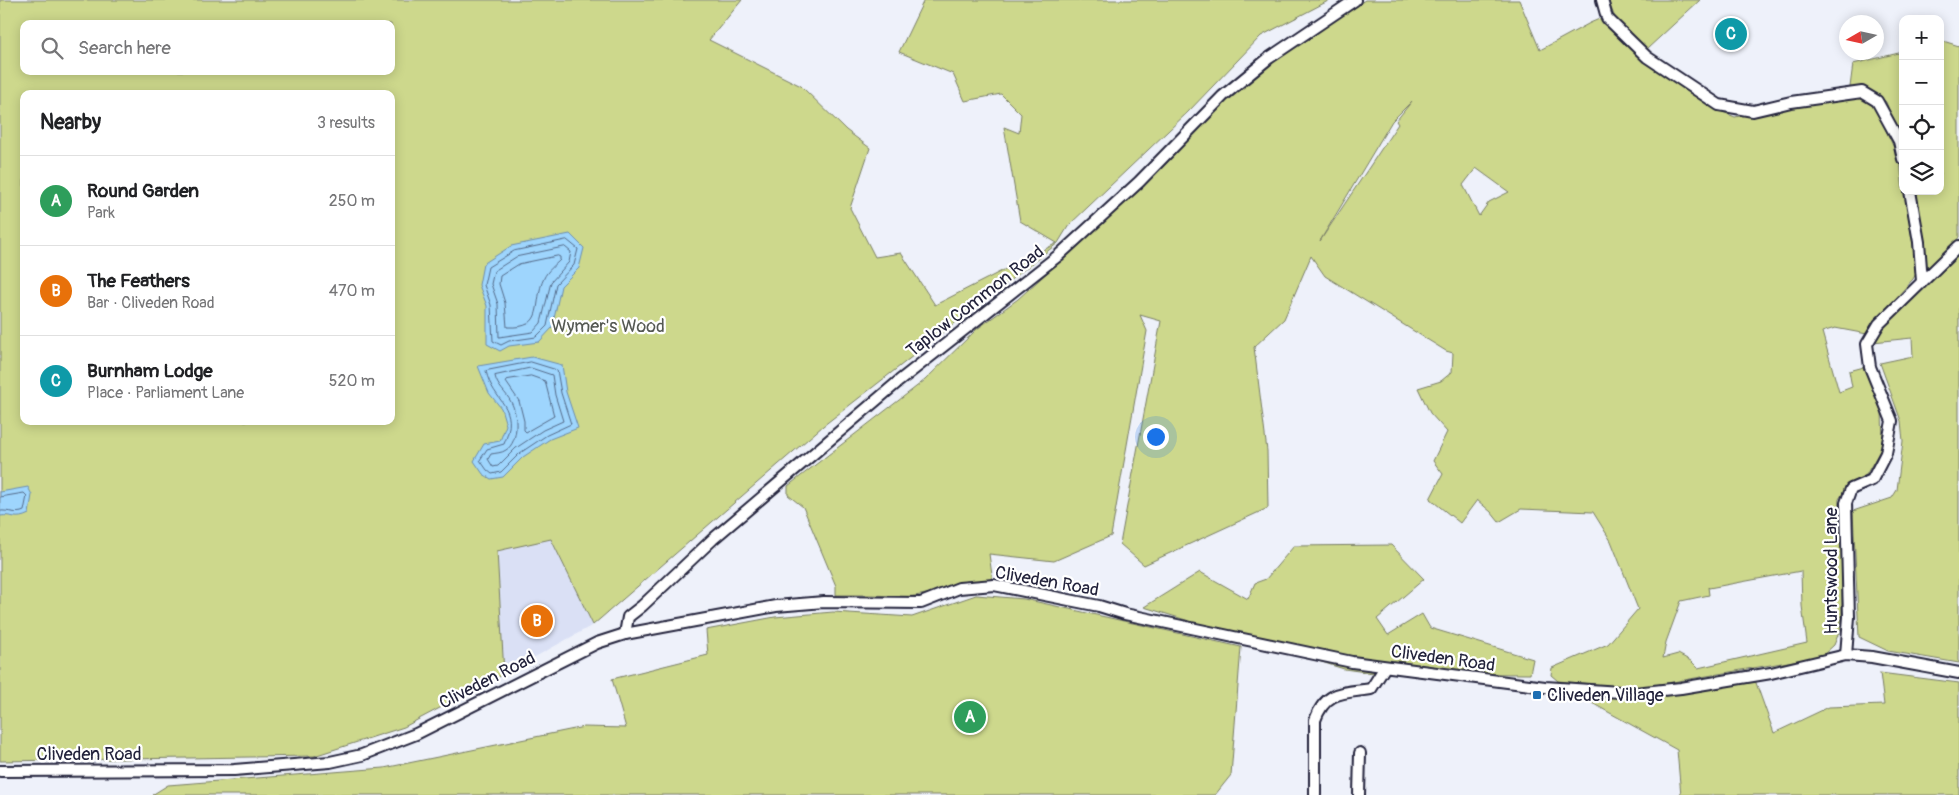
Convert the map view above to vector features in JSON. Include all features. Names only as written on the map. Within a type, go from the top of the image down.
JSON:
[{"type":"street","name":"Taplow Common Road","points":[[624,634],[628,617],[713,539],[899,380],[1059,255],[1139,182],[1224,96],[1262,64],[1355,0]]},
{"type":"street","points":[[1602,0],[1608,18],[1647,58],[1719,105],[1753,111],[1790,102],[1862,92],[1877,101],[1899,141],[1901,150]]},
{"type":"street","points":[[1911,195],[1919,242],[1922,281]]},
{"type":"street","name":"Huntswood Lane","points":[[1846,655],[1849,617],[1846,503],[1850,489],[1872,480],[1886,453],[1892,421],[1870,367],[1867,344],[1879,324],[1959,246]]},
{"type":"street","name":"Cliveden Road","points":[[0,770],[234,770],[330,762],[362,756],[416,734],[573,654],[624,634],[776,606],[824,602],[921,603],[959,588],[994,585],[1099,606],[1125,614],[1352,662],[1545,687],[1636,693],[1681,688],[1771,673],[1846,655],[1872,657],[1959,673]]},
{"type":"street","points":[[1315,795],[1315,720],[1318,712],[1324,702],[1336,694],[1371,690],[1385,667]]},
{"type":"street","points":[[1359,795],[1360,753]]},
{"type":"shaded area","points":[[551,539],[593,625],[504,674],[496,551]]},
{"type":"green space","name":"Wymer's Wood","points":[[0,0],[742,0],[709,40],[801,86],[846,130],[870,148],[850,208],[875,257],[901,253],[935,305],[1057,243],[1020,221],[1004,127],[1019,133],[1021,114],[1001,94],[965,101],[953,74],[899,52],[924,0],[1330,0],[1261,36],[1188,112],[1069,225],[1058,243],[823,426],[593,625],[551,539],[497,551],[504,674],[404,727],[314,756],[0,761]]},
{"type":"green space","points":[[1365,0],[1519,0],[1540,50],[1604,17],[1603,24],[1713,108],[1735,117],[1856,96],[1874,104],[1899,159],[1899,195],[1906,195],[1917,272],[1872,325],[1867,334],[1835,328],[1822,332],[1839,392],[1852,387],[1849,371],[1864,367],[1882,411],[1883,445],[1866,475],[1849,484],[1839,499],[1838,515],[1842,533],[1842,616],[1840,630],[1834,645],[1822,656],[1638,688],[1558,681],[1551,675],[1552,668],[1608,644],[1638,609],[1611,541],[1593,512],[1521,509],[1499,522],[1477,500],[1460,523],[1430,499],[1443,474],[1433,461],[1447,432],[1430,413],[1418,388],[1441,381],[1452,372],[1453,353],[1446,351],[1325,276],[1311,256],[1284,319],[1254,347],[1267,451],[1268,508],[1144,565],[1120,544],[1161,321],[1140,315],[1147,331],[1111,536],[1054,561],[989,554],[993,582],[909,597],[836,595],[836,586],[803,507],[788,495],[788,486],[925,380],[977,329],[1018,299],[1157,173],[1238,88],[1281,52]],"holes":[[[1412,101],[1396,121],[1398,124],[1320,241],[1392,121]],[[1476,168],[1509,192],[1489,202],[1479,216],[1463,185]],[[1801,571],[1802,606],[1807,643],[1698,668],[1691,661],[1678,654],[1663,658],[1666,642],[1681,601],[1709,595],[1708,587]]]},
{"type":"green space","points":[[1608,0],[1700,0],[1647,49],[1615,18]]},
{"type":"green space","points":[[1944,41],[1959,46],[1959,237],[1951,248],[1927,269],[1916,195],[1944,195]]},
{"type":"green space","points":[[1899,53],[1899,136],[1886,102],[1878,94],[1850,87],[1853,64],[1870,60],[1884,60],[1884,57]]},
{"type":"green space","points":[[1959,252],[1959,663],[1888,651],[1859,637],[1853,511],[1892,498],[1897,490],[1903,441],[1901,421],[1880,363],[1913,356],[1912,338],[1873,342],[1879,331],[1899,307]]},
{"type":"green space","points":[[1391,545],[1424,579],[1377,619],[1388,635],[1422,614],[1430,628],[1533,659],[1530,674],[1373,673],[1344,669],[1144,607],[1200,572],[1248,599],[1255,583],[1266,579],[1294,546]]},
{"type":"green space","points":[[976,595],[1024,599],[1241,647],[1231,775],[1215,795],[152,795],[168,785],[384,768],[584,727],[626,728],[612,679],[708,655],[706,630],[775,617],[833,612],[912,617]]},
{"type":"green space","points":[[1880,673],[1959,683],[1959,795],[1681,795],[1677,750],[1581,697],[1640,698],[1703,690],[1755,680],[1774,733],[1829,707],[1884,705]]},
{"type":"water","points":[[570,234],[584,248],[579,268],[561,286],[552,328],[539,342],[509,346],[500,351],[487,344],[487,306],[479,285],[483,264],[511,246]]},
{"type":"water","points":[[532,357],[562,365],[566,392],[578,428],[550,439],[523,457],[503,477],[491,479],[483,474],[474,461],[484,444],[500,441],[506,425],[501,408],[489,393],[478,366]]},
{"type":"water","points":[[28,487],[32,495],[29,514],[20,517],[0,516],[0,492]]},
{"type":"place","name":"Burnham Lodge","points":[[1731,34]]},
{"type":"place","name":"The Feathers","points":[[537,621]]},
{"type":"place","name":"Cliveden Village","points":[[1537,695]]},
{"type":"place","name":"Round Garden","points":[[970,717]]}]
